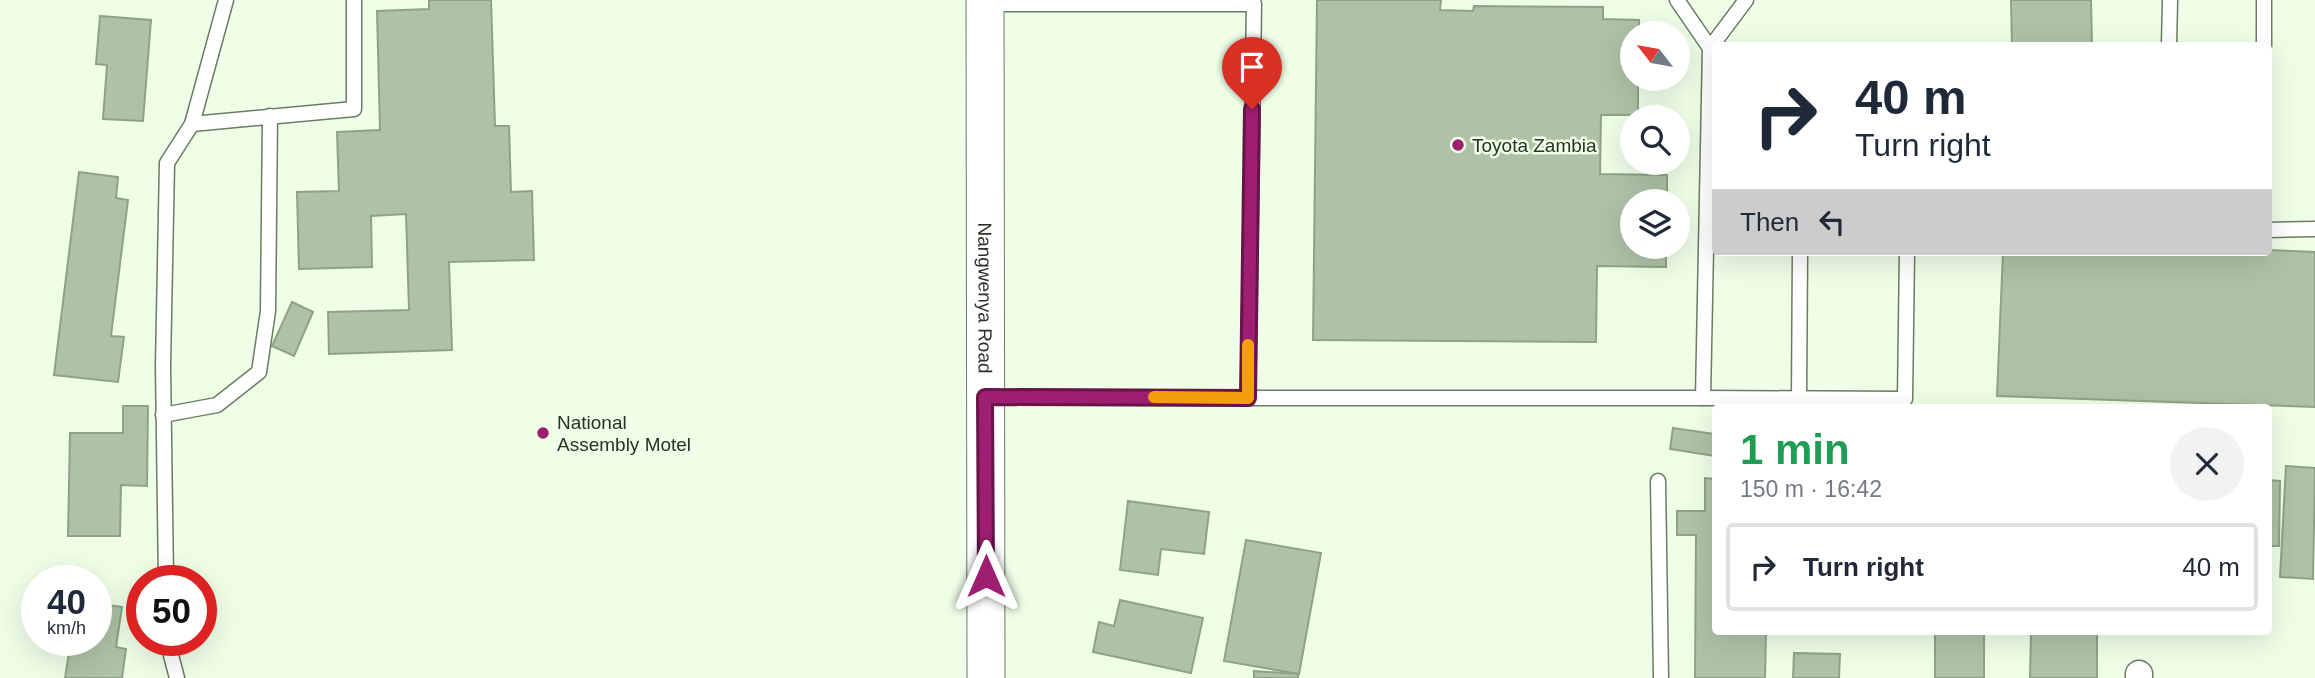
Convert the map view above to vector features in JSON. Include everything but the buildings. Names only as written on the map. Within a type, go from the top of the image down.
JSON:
[{"type":"main road","name":"Nangwenya Road","points":[[985,2],[986,678]]},
{"type":"lane","points":[[166,565],[163,415],[167,163],[192,124],[226,0]]},
{"type":"lane","points":[[192,124],[354,109],[354,0]]},
{"type":"lane","points":[[1677,0],[1710,48],[1703,398]]},
{"type":"lane","points":[[1714,42],[1746,0]]},
{"type":"lane","points":[[2169,42],[2170,0]]},
{"type":"lane","points":[[2264,0],[2264,42]]},
{"type":"lane","points":[[985,2],[1254,2],[1248,398]]},
{"type":"lane","points":[[163,415],[217,405],[259,372],[268,311],[270,116]]},
{"type":"lane","points":[[2272,230],[2315,229]]},
{"type":"lane","points":[[1799,399],[1800,256]]},
{"type":"lane","points":[[985,397],[1905,399],[1906,256]]},
{"type":"lane","points":[[1658,481],[1661,678]]},
{"type":"lane","points":[[171,656],[177,678]]},
{"type":"slow traffic","points":[[1154,397],[1248,398],[1248,345]]},
{"type":"place","name":"Toyota Zambia","points":[[1458,145]]},
{"type":"place","name":"National Assembly Motel","points":[[543,433]]},
{"type":"route","points":[[986,576],[985,397],[1248,398],[1252,109]]}]
